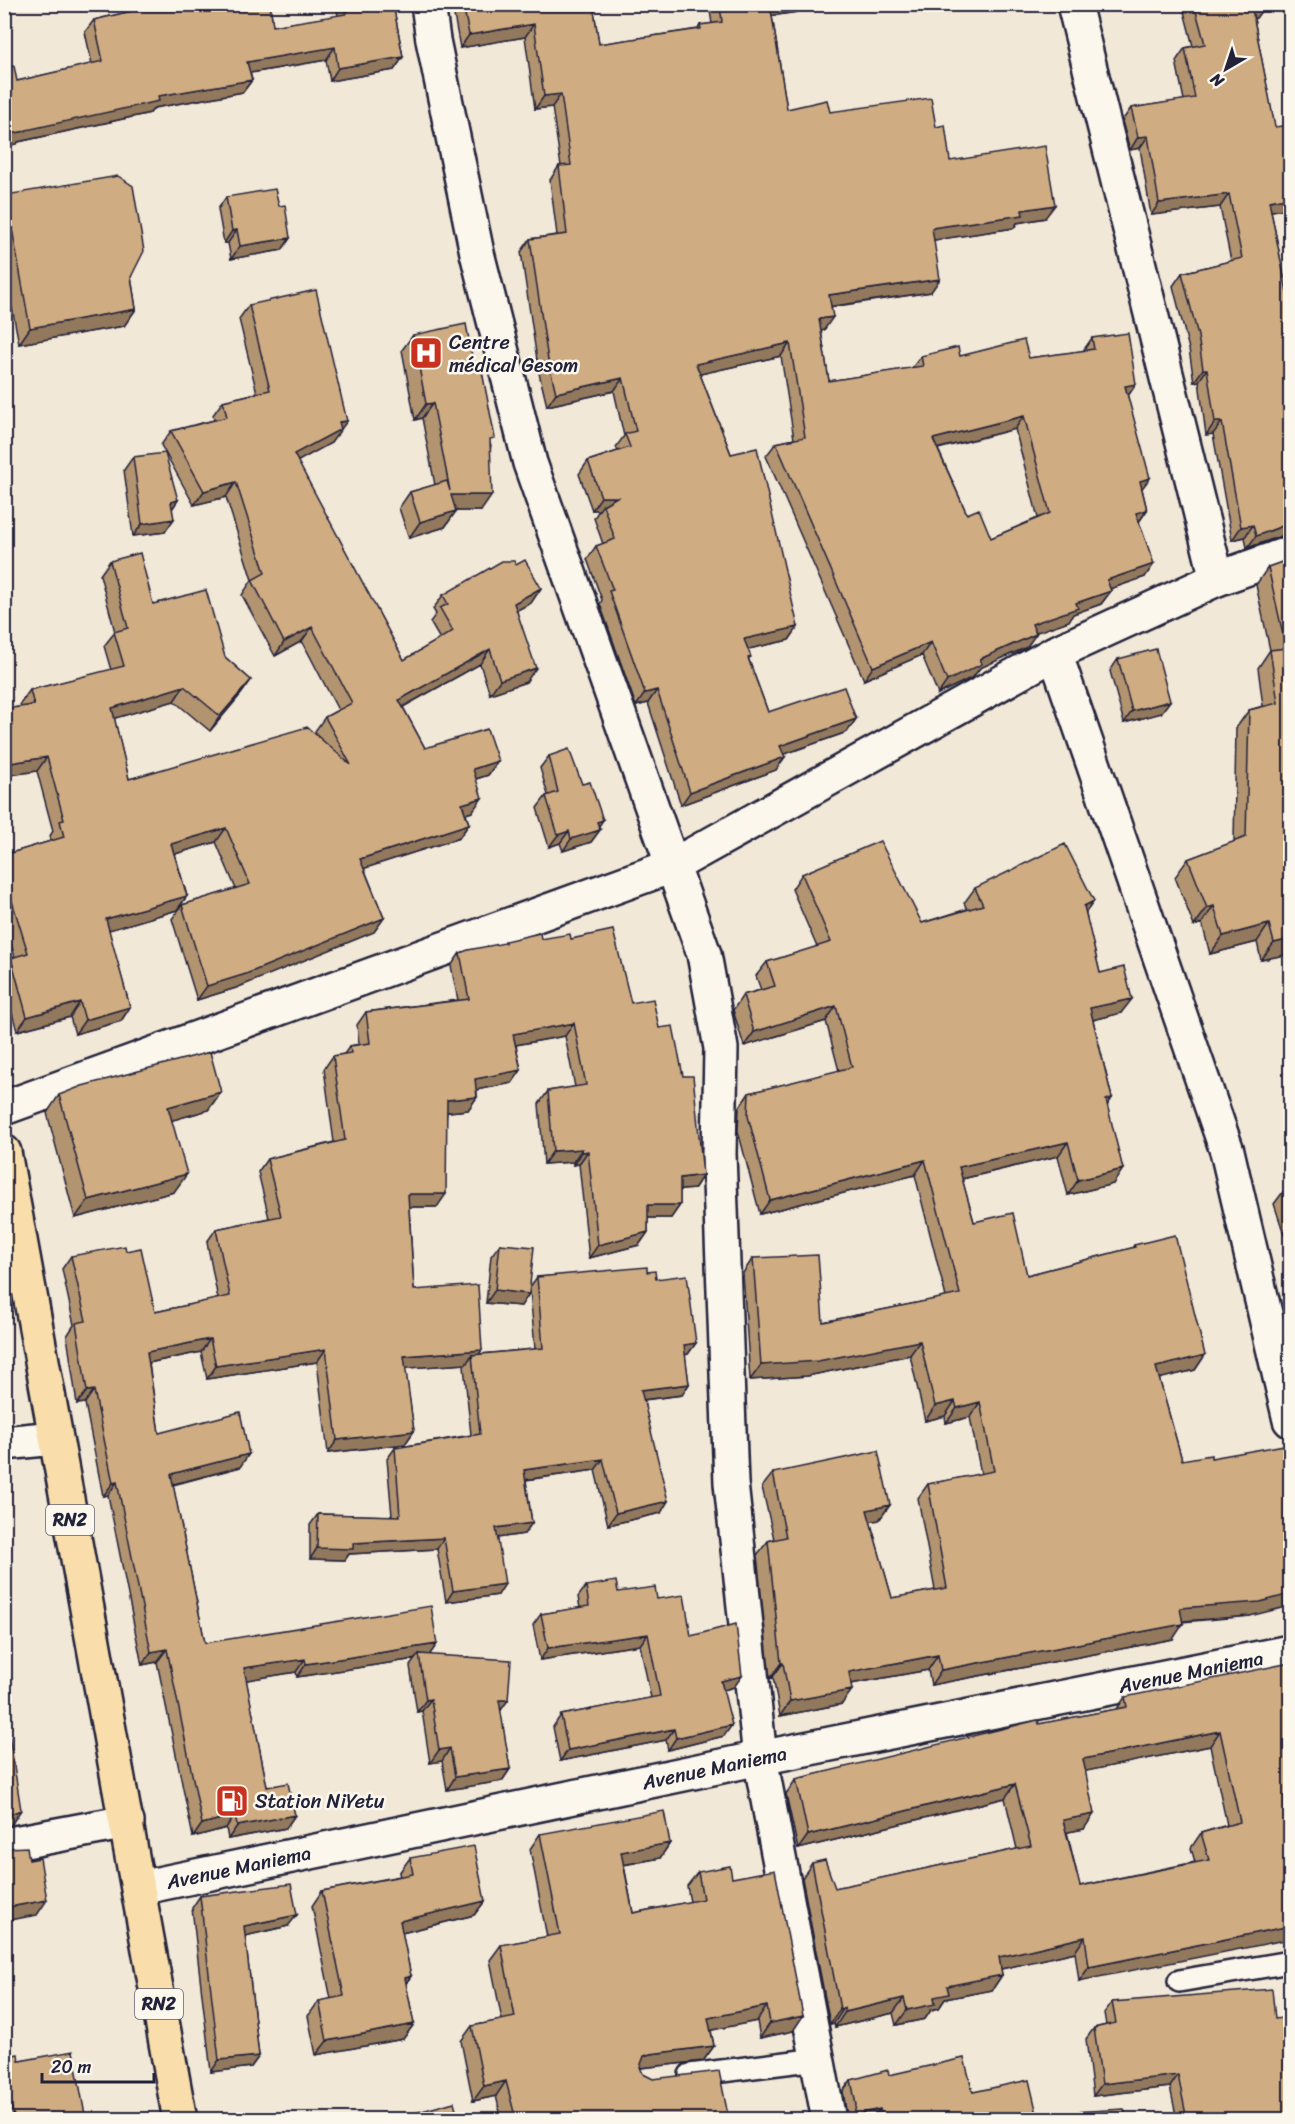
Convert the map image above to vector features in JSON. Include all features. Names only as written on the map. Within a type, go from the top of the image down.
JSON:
[{"type":"highway","name":"RN2","points":[[4,1152],[180,2120]]},
{"type":"street","points":[[428,4],[433,40],[477,253],[530,462],[704,954],[721,1048],[719,1154],[731,1483],[760,1758],[829,2120]]},
{"type":"street","points":[[1074,4],[1217,579]]},
{"type":"street","points":[[4,1108],[672,867],[1055,653],[1217,579],[1290,553]]},
{"type":"street","points":[[1055,653],[1227,1151],[1290,1420]]},
{"type":"street","points":[[4,1443],[55,1438]]},
{"type":"street","name":"Avenue Maniema","points":[[139,1888],[760,1758],[1290,1653]]},
{"type":"street","points":[[4,1845],[127,1822]]},
{"type":"lane","points":[[1179,1981],[1290,1962]]},
{"type":"lane","points":[[665,2078],[818,2060]]},
{"type":"building","points":[[144,4],[270,4],[273,26],[346,14],[347,4],[393,4],[403,57],[338,68],[335,47],[247,62],[252,80],[158,96],[159,101],[4,135],[4,67],[14,66],[17,81],[103,61],[94,20],[145,8]]},
{"type":"building","points":[[463,4],[593,4],[599,44],[701,29],[700,25],[722,22],[720,4],[770,4],[787,109],[827,100],[830,112],[931,98],[936,127],[945,125],[950,161],[1045,146],[1055,205],[1022,210],[1023,215],[932,228],[940,279],[829,295],[833,317],[819,319],[829,381],[923,366],[921,356],[958,347],[960,356],[1024,340],[1029,358],[1094,349],[1092,338],[1128,333],[1136,384],[1125,386],[1150,478],[1140,481],[1147,510],[1136,513],[1154,564],[1107,580],[1111,591],[1076,603],[1078,608],[1032,624],[1036,634],[980,659],[982,664],[947,681],[931,642],[873,667],[776,443],[805,437],[790,343],[696,364],[731,454],[757,448],[798,627],[744,639],[751,657],[748,658],[768,712],[844,687],[856,719],[780,746],[785,757],[690,792],[657,690],[645,693],[609,591],[613,590],[596,546],[615,539],[603,505],[617,497],[601,497],[588,461],[630,447],[625,434],[636,431],[623,378],[556,393],[548,360],[530,239],[567,234],[559,166],[571,165],[561,94],[544,96],[534,24],[469,35]],"holes":[[[1024,416],[1050,513],[991,538],[979,509],[967,514],[933,439]]]},
{"type":"building","points":[[1194,4],[1265,4],[1265,6],[1252,9],[1275,127],[1290,125],[1290,197],[1269,201],[1290,307],[1290,523],[1256,536],[1253,525],[1241,527],[1222,422],[1215,422],[1207,369],[1203,369],[1198,336],[1182,273],[1242,258],[1229,194],[1159,203],[1148,136],[1138,137],[1131,108],[1195,98],[1185,48],[1205,44]]},
{"type":"building","points":[[118,176],[133,186],[144,251],[131,277],[136,309],[30,328],[6,195]]},
{"type":"building","points":[[275,189],[279,206],[285,205],[290,238],[240,246],[237,230],[232,231],[226,197]]},
{"type":"building","points":[[316,290],[347,421],[339,422],[341,429],[294,454],[404,660],[453,631],[440,608],[448,604],[443,595],[502,561],[514,561],[516,565],[525,560],[541,588],[514,603],[536,668],[500,680],[490,649],[399,700],[425,748],[487,729],[498,761],[473,769],[482,798],[462,804],[469,824],[360,859],[384,918],[246,974],[207,986],[182,905],[250,884],[226,828],[171,844],[187,896],[106,919],[130,1007],[85,1020],[80,1002],[27,1017],[11,958],[28,953],[4,875],[4,855],[64,837],[60,821],[64,820],[47,757],[4,764],[4,709],[34,705],[30,690],[124,666],[114,632],[128,628],[110,561],[140,553],[153,604],[206,590],[225,657],[251,680],[220,716],[184,686],[112,708],[129,779],[307,727],[351,765],[325,717],[352,703],[312,627],[284,642],[252,580],[265,573],[236,482],[204,491],[171,431],[227,417],[223,401],[270,390],[249,305]]},
{"type":"building","points":[[466,324],[474,367],[481,366],[495,438],[490,439],[492,495],[451,495],[456,511],[420,522],[410,492],[447,481],[450,491],[433,403],[426,404],[413,335]]},
{"type":"building","points":[[165,453],[178,500],[171,502],[174,519],[142,524],[133,457]]},
{"type":"building","points":[[1290,559],[1290,939],[1274,943],[1269,924],[1223,936],[1214,906],[1207,908],[1188,859],[1246,837],[1249,710],[1278,703],[1270,650],[1286,648],[1268,567]]},
{"type":"building","points":[[1156,649],[1170,701],[1132,711],[1118,659]]},
{"type":"building","points":[[569,749],[582,784],[590,782],[603,820],[597,822],[600,830],[571,839],[569,831],[558,835],[546,796],[558,792],[549,756]]},
{"type":"building","points":[[880,841],[922,923],[983,905],[975,888],[1065,844],[1094,901],[1084,906],[1100,973],[1124,967],[1132,999],[1090,1008],[1112,1098],[1106,1100],[1123,1169],[1078,1180],[1068,1142],[959,1167],[974,1222],[1013,1213],[1027,1275],[1175,1235],[1205,1355],[1156,1367],[1182,1460],[1211,1455],[1211,1458],[1290,1444],[1290,1594],[1260,1602],[1180,1608],[1183,1624],[941,1670],[938,1655],[849,1672],[852,1690],[790,1701],[783,1663],[781,1663],[768,1541],[786,1537],[773,1473],[878,1451],[890,1505],[867,1510],[892,1598],[947,1588],[928,1484],[994,1471],[980,1402],[957,1408],[955,1401],[935,1406],[920,1341],[818,1361],[761,1365],[753,1258],[818,1255],[823,1322],[960,1294],[925,1160],[770,1200],[748,1116],[749,1093],[852,1067],[836,1006],[754,1032],[743,995],[775,986],[767,962],[831,942],[802,874]]},
{"type":"building","points":[[613,930],[631,1003],[653,999],[659,1028],[673,1026],[683,1076],[693,1076],[703,1175],[680,1178],[680,1205],[648,1205],[648,1232],[598,1245],[588,1151],[582,1152],[582,1149],[553,1151],[548,1091],[586,1085],[574,1023],[513,1034],[521,1070],[475,1079],[477,1097],[447,1100],[446,1194],[408,1194],[414,1290],[478,1285],[482,1350],[404,1356],[414,1431],[337,1440],[326,1349],[216,1366],[210,1339],[147,1352],[159,1433],[240,1412],[249,1454],[171,1474],[205,1643],[431,1606],[437,1644],[306,1664],[305,1659],[244,1668],[267,1787],[288,1783],[295,1815],[237,1826],[235,1815],[202,1824],[167,1649],[151,1652],[117,1482],[113,1483],[94,1390],[87,1391],[76,1323],[86,1321],[71,1256],[125,1246],[126,1251],[141,1248],[155,1312],[230,1296],[216,1229],[281,1216],[267,1159],[345,1140],[333,1056],[351,1053],[350,1046],[370,1043],[366,1012],[469,999],[460,953],[468,950],[540,933],[541,939],[570,934],[571,939]]},
{"type":"building","points":[[210,1052],[221,1092],[168,1107],[187,1174],[88,1200],[59,1095],[82,1086]]},
{"type":"building","points":[[1290,1190],[1290,1216],[1283,1192]]},
{"type":"building","points":[[500,1244],[534,1247],[529,1294],[495,1290]]},
{"type":"building","points":[[647,1267],[647,1272],[655,1271],[656,1279],[687,1275],[696,1343],[684,1345],[689,1384],[641,1390],[668,1501],[616,1513],[603,1459],[524,1470],[532,1523],[496,1528],[505,1584],[453,1591],[444,1538],[353,1543],[353,1549],[317,1548],[318,1514],[400,1516],[395,1448],[480,1434],[472,1355],[543,1348],[537,1277]]},
{"type":"building","points":[[616,1581],[618,1592],[655,1587],[657,1599],[684,1595],[691,1636],[736,1624],[742,1676],[721,1681],[732,1725],[676,1738],[674,1729],[568,1750],[561,1715],[660,1696],[648,1634],[548,1648],[541,1614],[589,1606],[586,1586]]},
{"type":"building","points":[[419,1654],[511,1660],[508,1700],[499,1700],[510,1769],[455,1777],[450,1748],[439,1750],[431,1699],[426,1700]]},
{"type":"building","points":[[1290,1663],[1290,1696],[1286,1697],[1290,1721],[1290,1806],[1286,1807],[1290,1831],[1290,1926],[1089,1967],[1085,1937],[999,1957],[1002,1975],[947,1986],[949,1994],[934,1997],[935,2004],[907,2010],[904,1998],[845,2012],[844,2008],[840,2009],[812,1863],[825,1860],[835,1888],[1031,1846],[1015,1784],[808,1835],[796,1779],[1038,1720],[1039,1724],[1127,1707],[1125,1697]],"holes":[[[1220,1731],[1240,1822],[1201,1833],[1209,1860],[1080,1886],[1063,1820],[1094,1814],[1083,1759]]]},
{"type":"building","points":[[4,1702],[21,1810],[4,1816]]},
{"type":"building","points":[[664,1811],[670,1843],[621,1852],[633,1913],[703,1899],[698,1872],[730,1866],[732,1878],[775,1870],[803,2016],[770,2023],[767,2006],[708,2018],[714,2046],[644,2056],[640,2067],[643,2074],[653,2079],[719,2071],[729,2120],[516,2120],[506,2081],[484,2086],[472,2026],[515,2017],[501,1945],[560,1934],[540,1834]]},
{"type":"building","points":[[4,1845],[8,1848],[27,1847],[29,1860],[40,1858],[47,1900],[4,1908]]},
{"type":"building","points":[[474,1846],[485,1901],[400,1921],[411,1976],[405,1978],[414,2024],[327,2041],[319,2001],[344,1996],[322,1891],[413,1874],[410,1858]]},
{"type":"building","points":[[291,1884],[297,1915],[244,1926],[259,2056],[219,2060],[200,1896]]},
{"type":"building","points":[[1272,1989],[1275,2019],[1290,2017],[1290,2120],[1187,2120],[1178,2075],[1102,2084],[1094,2028],[1116,2023],[1112,2002]]},
{"type":"building","points":[[73,2051],[86,2120],[15,2120],[7,2091],[4,2091],[4,2057],[18,2054],[19,2061]]},
{"type":"building","points":[[964,2058],[973,2092],[1029,2080],[1037,2114],[1124,2109],[1127,2120],[883,2120],[880,2109],[854,2115],[856,2105],[851,2080],[888,2070],[889,2075]]},
{"type":"building","points":[[454,2102],[459,2120],[390,2120]]},
{"type":"building","points":[[798,2113],[799,2120],[763,2120]]},
{"type":"building","points":[[288,2116],[289,2120],[271,2120]]},
{"type":"place","name":"Centre médical Gesom","points":[[426,353]]},
{"type":"place","name":"Station NiYetu","points":[[232,1801]]}]
